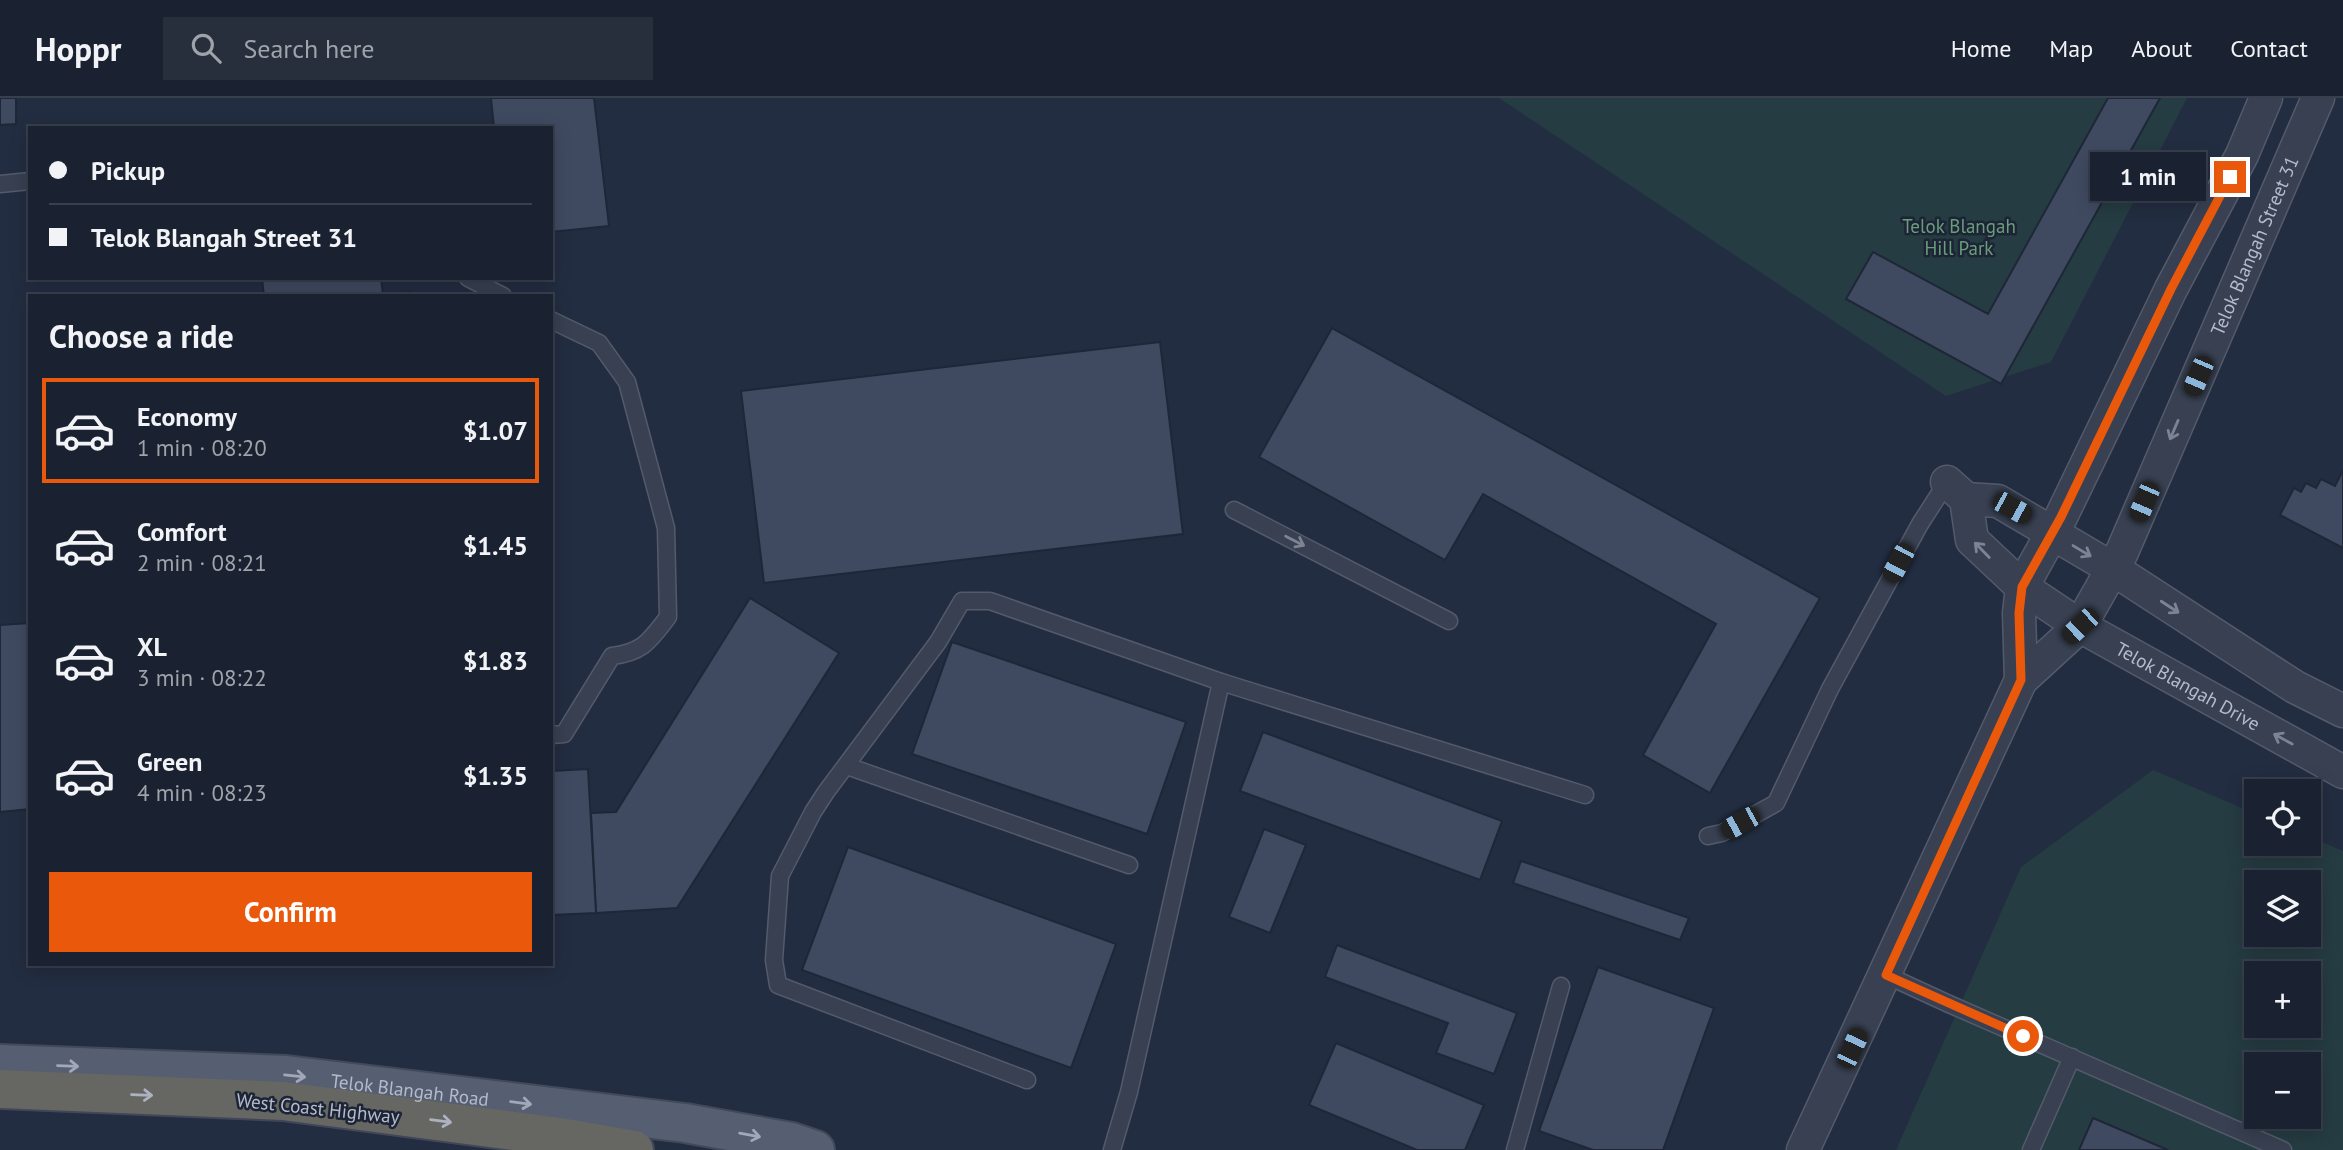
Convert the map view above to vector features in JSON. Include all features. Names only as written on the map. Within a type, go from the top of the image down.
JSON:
[{"type":"highway","name":"West Coast Highway","points":[[0,1088],[283,1101],[560,1137],[634,1150]]},
{"type":"main road","name":"Telok Blangah Road","points":[[0,1064],[286,1075],[685,1123],[791,1142],[815,1150]]},
{"type":"main road","points":[[656,1150],[685,1123]]},
{"type":"street","name":"Telok Blangah Street 31","points":[[2021,680],[2019,613],[2022,587],[2061,517],[2171,289],[2242,155],[2266,98]]},
{"type":"street","name":"Telok Blangah Street 31","points":[[1803,1150],[2021,680],[2080,626],[2113,569],[2318,98]]},
{"type":"street","points":[[1956,491],[1998,501],[2113,569],[2295,687],[2343,711]]},
{"type":"street","name":"Telok Blangah Drive","points":[[1956,491],[1972,540],[2022,587],[2080,626],[2343,772]]},
{"type":"lane","points":[[0,184],[28,181]]},
{"type":"lane","points":[[472,280],[499,294]]},
{"type":"lane","points":[[553,321],[599,344],[627,382],[666,528],[668,617],[649,641],[632,653],[612,656],[564,734],[553,735]]},
{"type":"lane","points":[[1708,836],[1722,833],[1776,803],[1836,677],[1920,524],[1956,491]]},
{"type":"lane","points":[[1234,510],[1449,621]]},
{"type":"lane","points":[[1027,1080],[778,985],[774,960],[780,876],[813,812],[938,642],[962,601],[990,601],[1221,682],[1585,795]]},
{"type":"lane","points":[[1112,1150],[1129,1092],[1221,682]]},
{"type":"lane","points":[[847,766],[1129,865]]},
{"type":"lane","points":[[1886,975],[2283,1150]]},
{"type":"lane","points":[[1515,1150],[1561,986]]},
{"type":"lane","points":[[2031,1150],[2072,1057]]},
{"type":"green space","name":"Telok Blangah Hill Park","points":[[1499,98],[2187,98],[2051,362],[1946,396]]},
{"type":"green space","points":[[2153,770],[2244,809],[2244,856],[2321,856],[2321,842],[2343,851],[2343,1150],[1896,1150],[2021,867]]},
{"type":"building","points":[[0,98],[16,98],[16,124],[0,125]]},
{"type":"building","points":[[491,98],[594,98],[609,226],[553,232],[553,126],[494,126]]},
{"type":"building","points":[[2108,98],[2160,98],[2001,384],[1846,299],[1873,252],[1988,314]]},
{"type":"building","points":[[262,280],[381,280],[383,294],[264,294]]},
{"type":"building","points":[[1332,328],[1820,598],[1710,793],[1643,755],[1716,624],[1483,494],[1445,560],[1259,457]]},
{"type":"building","points":[[1160,342],[1183,534],[764,583],[741,391]]},
{"type":"building","points":[[2343,470],[2343,548],[2280,515],[2294,488],[2301,492],[2306,483],[2316,488],[2321,479],[2335,486]]},
{"type":"building","points":[[750,598],[839,653],[677,908],[596,913],[591,813],[616,812]]},
{"type":"building","points":[[28,623],[28,809],[0,812],[0,625]]},
{"type":"building","points":[[952,642],[1186,722],[1147,834],[912,754]]},
{"type":"building","points":[[1263,732],[1502,821],[1480,880],[1240,791]]},
{"type":"building","points":[[588,769],[596,913],[553,915],[553,771]]},
{"type":"building","points":[[1264,829],[1306,845],[1270,933],[1229,917]]},
{"type":"building","points":[[848,847],[1116,944],[1071,1068],[802,970]]},
{"type":"building","points":[[1521,861],[1689,918],[1680,940],[1513,883]]},
{"type":"building","points":[[1337,945],[1517,1013],[1494,1074],[1436,1053],[1448,1023],[1325,977]]},
{"type":"building","points":[[1598,967],[1714,1008],[1663,1150],[1593,1150],[1539,1131]]},
{"type":"building","points":[[1336,1043],[1484,1105],[1465,1150],[1417,1150],[1309,1105]]},
{"type":"building","points":[[2093,1118],[2168,1150],[2079,1150]]},
{"type":"route","points":[[2023,1036],[1886,975],[2021,680],[2019,613],[2022,587],[2061,517],[2171,289],[2230,177]]}]
